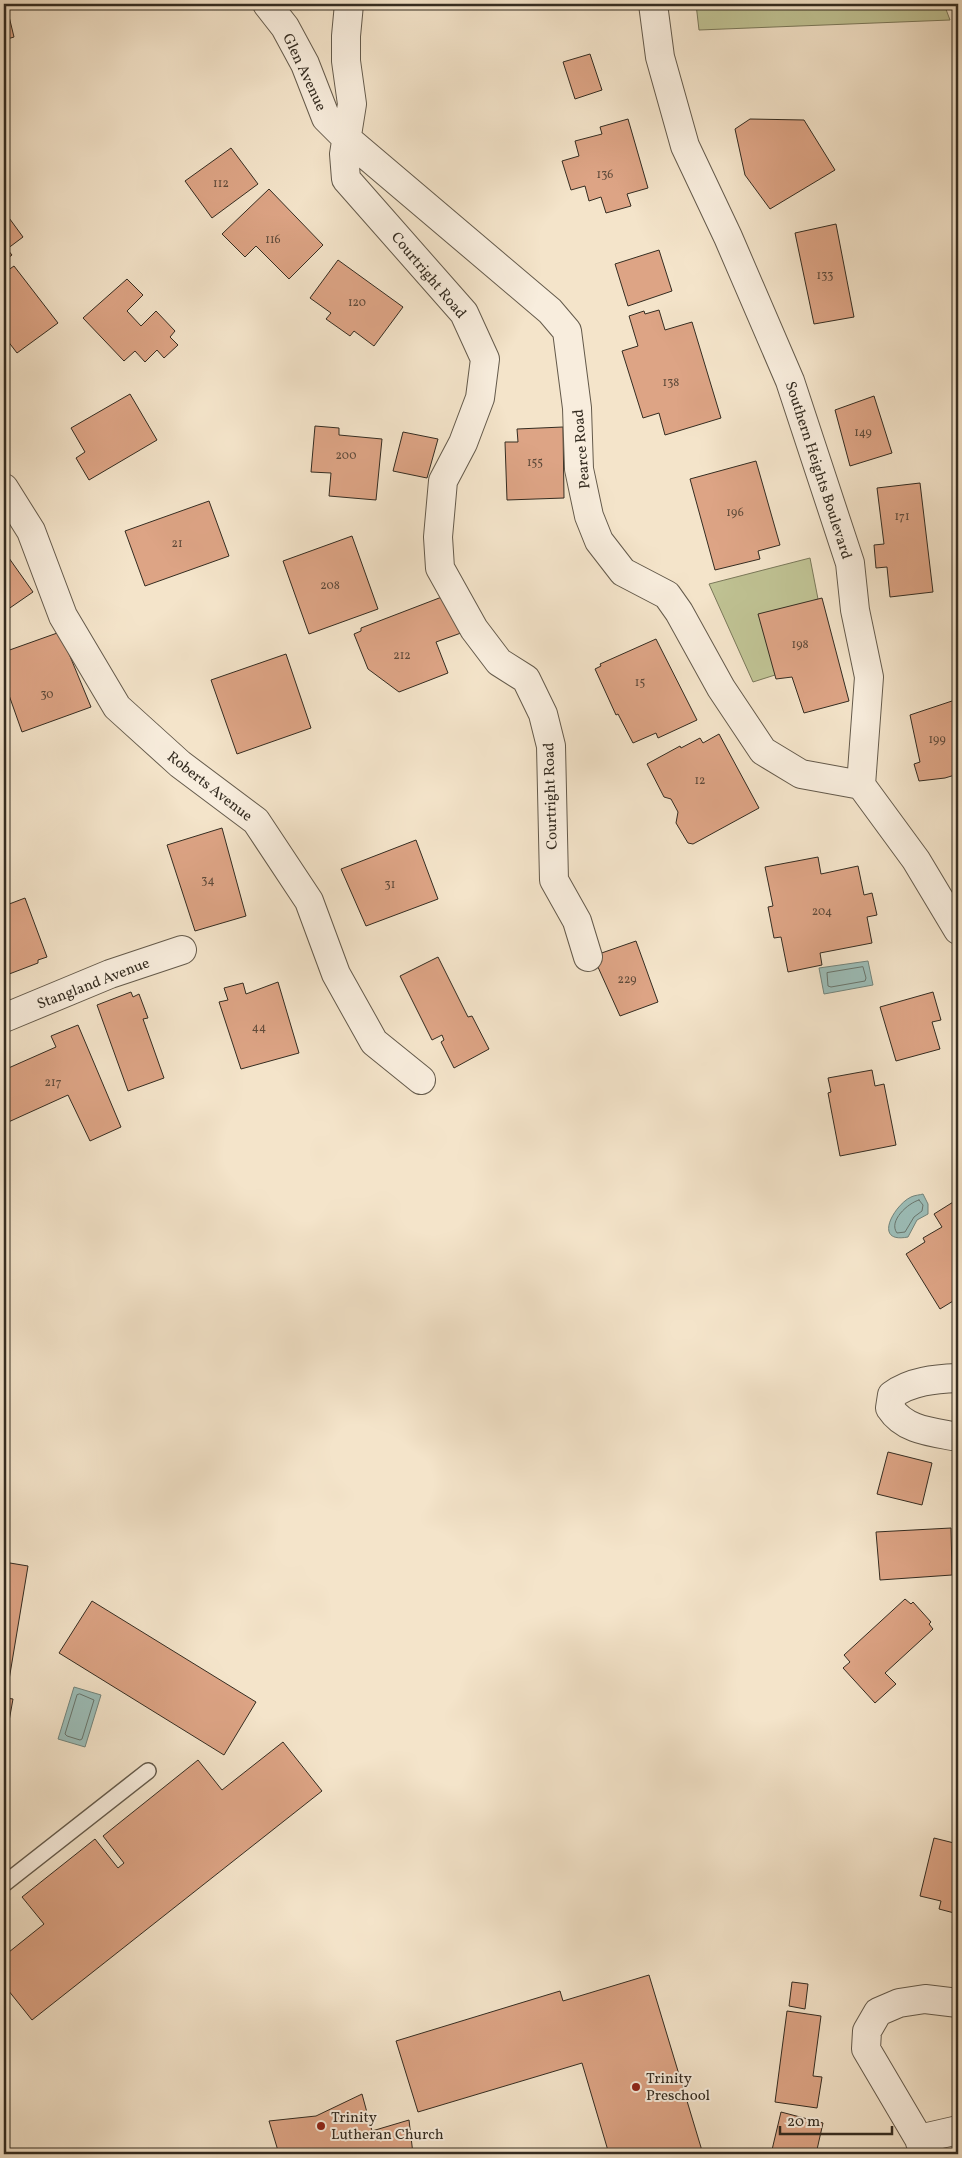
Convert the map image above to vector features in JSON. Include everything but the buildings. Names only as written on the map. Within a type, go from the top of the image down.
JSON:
[{"type":"street","name":"Glen Avenue","points":[[266,4],[284,27],[305,64],[326,118],[346,138]]},
{"type":"street","name":"Courtright Road","points":[[349,4],[346,61],[352,104],[344,154],[346,179],[464,313],[485,360],[480,398],[463,443],[443,481],[438,537],[440,568],[474,629],[499,662],[526,678],[543,714],[551,746],[554,880],[577,922],[588,957]]},
{"type":"street","name":"Southern Heights Boulevard","points":[[652,4],[660,57],[685,146],[728,237],[790,381],[850,563],[855,610],[868,677],[861,785]]},
{"type":"street","name":"Pearce Road","points":[[346,138],[550,311],[567,331],[577,408],[579,469],[589,516],[599,541],[623,572],[667,595],[679,612],[721,688],[763,751],[801,774],[861,785]]},
{"type":"street","name":"Roberts Avenue","points":[[4,488],[31,531],[63,616],[117,707],[180,764],[256,821],[309,901],[336,974],[374,1042],[421,1080]]},
{"type":"street","points":[[861,785],[916,860],[958,930]]},
{"type":"street","name":"Stangland Avenue","points":[[4,1018],[110,974],[182,950]]},
{"type":"street","points":[[958,1378],[903,1386],[892,1395],[890,1408],[897,1419],[918,1429],[958,1437]]},
{"type":"street","points":[[958,2003],[926,1999],[899,2003],[878,2012],[867,2031],[866,2049],[921,2147],[958,2130]]},
{"type":"lane","points":[[4,1884],[148,1771]]},
{"type":"green space","points":[[696,4],[944,4],[950,20],[699,30]]},
{"type":"green space","points":[[810,558],[818,599],[775,675],[753,682],[709,584]]},
{"type":"water","points":[[868,961],[873,985],[824,994],[819,968]]},
{"type":"water","points":[[923,1194],[928,1204],[928,1214],[917,1220],[908,1237],[897,1238],[891,1235],[889,1230],[890,1223],[898,1208],[911,1197]]},
{"type":"water","points":[[74,1687],[101,1695],[85,1747],[58,1739]]},
{"type":"place","name":"Trinity Preschool","points":[[636,2087]]},
{"type":"place","name":"Trinity Lutheran Church","points":[[321,2126]]}]
